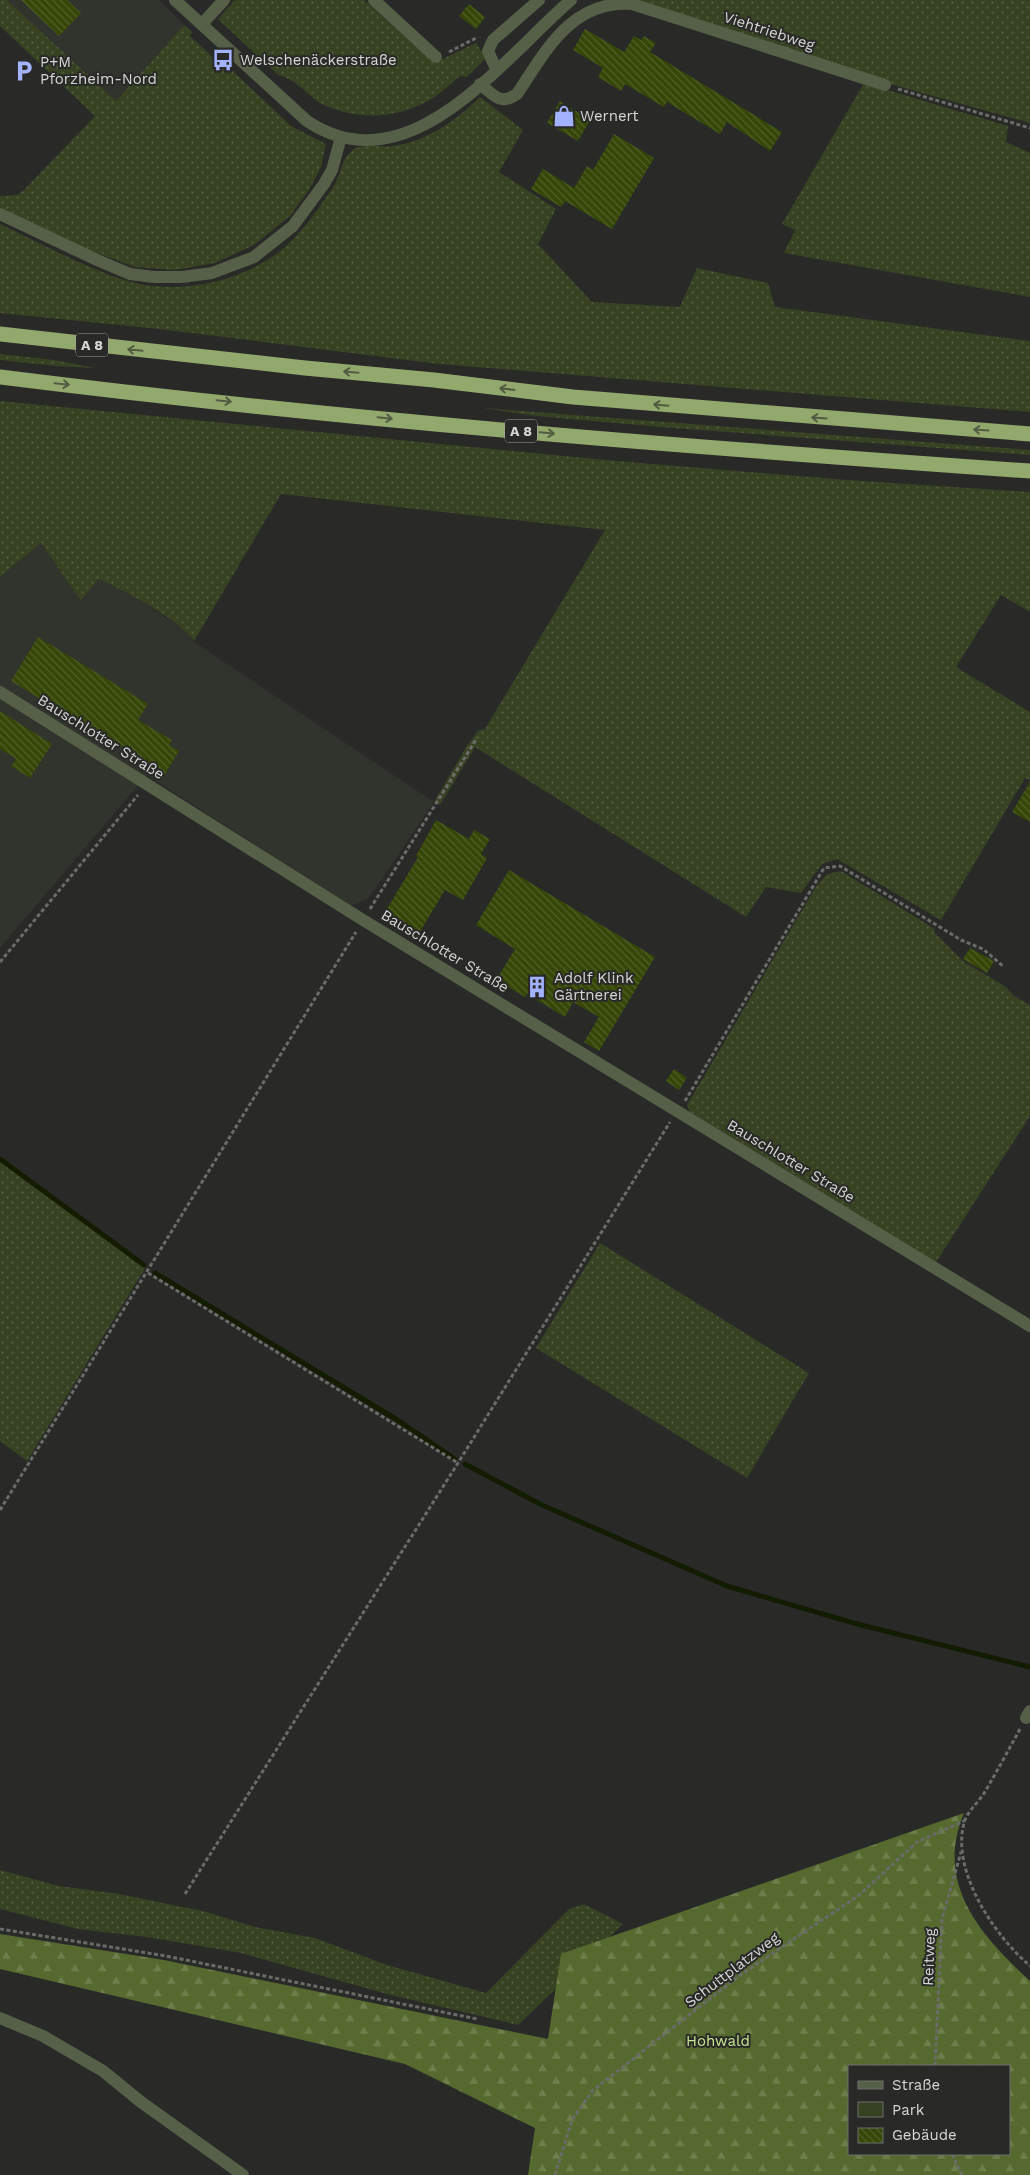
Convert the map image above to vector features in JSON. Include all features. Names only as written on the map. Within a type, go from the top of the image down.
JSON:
[{"type":"highway","name":"A 8","points":[[0,334],[305,368],[434,380],[572,398],[1030,434]]},
{"type":"highway","name":"A 8","points":[[0,377],[481,428],[702,447],[1030,471]]},
{"type":"street","points":[[175,0],[307,121],[323,131],[341,137],[385,139],[411,132],[442,115],[480,84],[571,0]]},
{"type":"street","points":[[202,24],[224,0]]},
{"type":"street","points":[[374,0],[436,57]]},
{"type":"street","points":[[496,69],[488,51],[493,40],[539,0]]},
{"type":"street","name":"Viehtriebweg","points":[[480,84],[498,98],[510,99],[517,94],[556,36],[593,7],[621,3],[632,4],[885,85]]},
{"type":"street","points":[[0,214],[130,274],[173,277],[212,273],[254,257],[293,226],[332,170],[341,137]]},
{"type":"street","name":"Bauschlotter Straße","points":[[0,692],[363,920],[1030,1326]]},
{"type":"street","points":[[0,2018],[43,2036],[103,2071],[141,2102],[243,2175]]},
{"type":"path","points":[[436,57],[459,49],[474,38],[482,36],[493,40]]},
{"type":"path","points":[[885,85],[1030,128]]},
{"type":"path","points":[[0,1510],[148,1273],[363,920],[478,738]]},
{"type":"path","points":[[0,962],[146,785]]},
{"type":"path","points":[[185,1894],[458,1463],[666,1126],[679,1111],[824,868],[840,866],[961,940],[983,949],[1003,966]]},
{"type":"path","points":[[148,1273],[458,1463]]},
{"type":"path","points":[[1028,1715],[990,1784],[964,1821],[962,1851],[966,1868],[978,1898],[992,1923],[1015,1953],[1030,1966]]},
{"type":"path","name":"Schuttplatzweg","points":[[554,2175],[572,2120],[592,2091],[739,1976],[858,1896],[917,1842],[964,1821]]},
{"type":"path","name":"Reitweg","points":[[935,2065],[934,2049],[940,2004],[942,1920],[962,1851]]},
{"type":"path","points":[[0,1929],[166,1956],[477,2019]]},
{"type":"path","points":[[952,2155],[962,2175]]},
{"type":"shaded area","points":[[7,0],[159,0],[184,25],[116,101]]},
{"type":"shaded area","points":[[41,543],[81,601],[98,579],[128,592],[187,632],[194,642],[434,802],[368,899],[350,906],[147,775],[0,948],[0,577]]},
{"type":"green space","points":[[0,0],[7,0],[116,101],[184,25],[192,32],[190,36],[216,60],[219,58],[291,126],[326,144],[321,167],[309,190],[290,216],[254,245],[215,263],[174,270],[135,267],[89,250],[0,208],[0,196],[17,195],[24,190],[95,116],[0,26]]},
{"type":"green space","points":[[235,0],[364,0],[434,63],[476,43],[486,58],[467,77],[460,76],[436,96],[420,105],[393,114],[364,115],[349,113],[322,104],[291,80],[278,75],[218,19]]},
{"type":"green space","points":[[629,0],[1030,0],[1030,123],[890,84]]},
{"type":"green space","points":[[864,83],[1008,126],[1006,142],[1030,153],[1030,297],[784,253],[795,230],[782,224]]},
{"type":"green space","points":[[480,97],[523,130],[499,172],[556,209],[538,244],[592,302],[680,307],[697,268],[768,283],[775,307],[1030,341],[1030,412],[439,364],[160,329],[0,313],[0,224],[77,261],[124,280],[146,285],[170,287],[217,281],[240,274],[262,263],[281,250],[298,234],[312,218],[332,189],[343,164],[353,150],[366,146],[405,144],[429,135],[451,122]]},
{"type":"green space","points":[[0,354],[54,360],[95,368],[0,360]]},
{"type":"green space","points":[[0,401],[605,460],[847,480],[1030,492],[1030,612],[1001,595],[956,667],[1030,712],[1030,780],[1025,778],[941,920],[837,859],[822,864],[801,893],[766,887],[746,917],[475,747],[440,805],[434,802],[467,746],[478,731],[485,729],[605,530],[281,494],[194,641],[164,615],[135,597],[98,579],[81,601],[41,543],[0,577]]},
{"type":"green space","points":[[483,408],[1030,450],[1030,455],[661,427],[537,416]]},
{"type":"green space","points":[[841,871],[935,929],[934,932],[963,961],[1006,987],[1014,996],[1030,1005],[1030,1116],[936,1262],[690,1112],[687,1105],[817,885],[827,874]]},
{"type":"green space","points":[[0,1156],[147,1265],[27,1461],[0,1441]]},
{"type":"green space","points":[[600,1243],[809,1373],[747,1478],[536,1348]]},
{"type":"green space","name":"Hohwald","points":[[964,1813],[956,1839],[955,1863],[959,1885],[967,1907],[995,1946],[1030,1981],[1030,2175],[528,2175],[535,2128],[405,2064],[0,1969],[0,1934],[164,1960],[548,2039],[561,1954]]},
{"type":"green space","points":[[0,1870],[59,1886],[119,1894],[207,1912],[255,1927],[315,1938],[387,1965],[486,1993],[569,1909],[584,1904],[623,1924],[518,2025],[387,1994],[241,1953],[147,1937],[78,1929],[0,1909]]},
{"type":"building","points":[[21,0],[67,0],[81,13],[59,36]]},
{"type":"building","points":[[469,4],[485,17],[476,29],[459,16]]},
{"type":"building","points":[[585,29],[624,52],[634,36],[641,40],[644,36],[656,43],[650,52],[782,132],[770,151],[727,122],[720,134],[667,102],[664,107],[625,84],[621,91],[598,77],[603,68],[573,50]]},
{"type":"building","points":[[560,101],[590,120],[578,141],[547,123]]},
{"type":"building","points":[[614,134],[654,158],[612,229],[565,201],[561,207],[531,189],[543,169],[574,188],[587,166],[593,170]]},
{"type":"building","points":[[38,637],[148,704],[138,720],[172,740],[169,745],[179,751],[164,776],[149,767],[144,762],[145,760],[122,746],[121,748],[11,681]]},
{"type":"building","points":[[0,711],[52,744],[30,778],[11,766],[16,759],[0,749]]},
{"type":"building","points":[[1030,782],[1030,822],[1012,812]]},
{"type":"building","points":[[436,820],[469,839],[474,830],[490,839],[481,854],[487,858],[463,900],[445,890],[418,935],[384,914],[418,857],[416,856]]},
{"type":"building","points":[[509,870],[655,957],[599,1051],[584,1042],[599,1017],[573,1002],[565,1017],[527,994],[525,997],[496,980],[515,949],[476,925]]},
{"type":"building","points":[[970,948],[994,961],[987,973],[963,959]]},
{"type":"building","points":[[674,1069],[687,1078],[679,1090],[666,1081]]},
{"type":"waterway","points":[[0,1159],[144,1265]]},
{"type":"waterway","points":[[155,1273],[399,1421],[455,1459]]},
{"type":"waterway","points":[[465,1464],[542,1505],[727,1586],[857,1624],[1030,1667]]},
{"type":"place","name":"Welschenäckerstraße","points":[[223,60]]},
{"type":"place","name":"P+M Pforzheim-Nord","points":[[24,71]]},
{"type":"place","name":"Wernert","points":[[564,116]]},
{"type":"place","name":"Adolf Klink Gärtnerei","points":[[537,987]]}]
